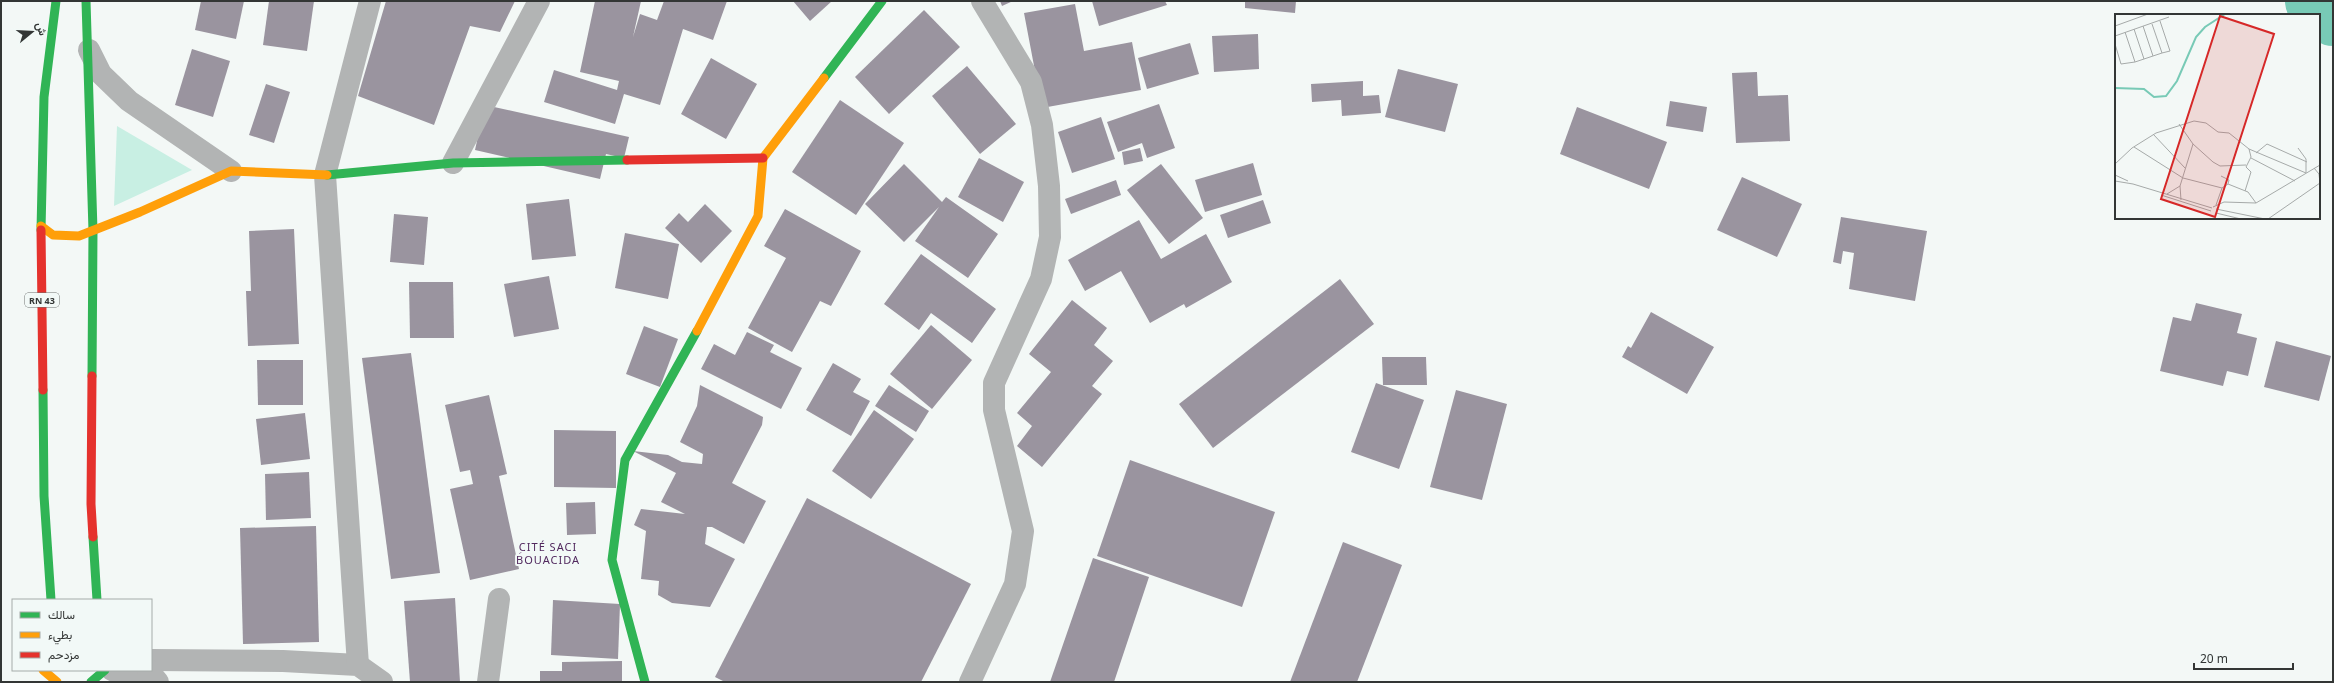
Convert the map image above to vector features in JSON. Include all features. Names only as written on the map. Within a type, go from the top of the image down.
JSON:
[{"type":"street","name":"RN 43","points":[[51,599],[44,496],[41,226],[44,97],[56,1]]},
{"type":"street","points":[[86,1],[93,231],[91,504],[97,599]]},
{"type":"street","points":[[358,665],[325,175],[370,1]]},
{"type":"street","points":[[453,163],[539,1]]},
{"type":"street","points":[[644,682],[612,560],[625,460],[722,286],[758,216],[763,158],[882,1]]},
{"type":"street","points":[[970,682],[1016,584],[1023,531],[994,410],[994,383],[1042,279],[1050,237],[1049,186],[1042,125],[1030,82],[982,1]]},
{"type":"street","points":[[88,50],[101,74],[129,101],[231,171]]},
{"type":"street","points":[[41,226],[53,234],[69,237],[79,236],[140,212],[231,171],[325,175],[453,163],[763,158]]},
{"type":"street","points":[[488,682],[499,599]]},
{"type":"street","points":[[152,660],[283,661],[358,665],[382,682]]},
{"type":"street","points":[[44,671],[55,682]]},
{"type":"street","points":[[149,671],[158,682]]},
{"type":"street","points":[[91,682],[106,674],[136,682]]},
{"type":"green space","points":[[117,126],[192,170],[114,206]]},
{"type":"building","points":[[201,1],[244,1],[236,39],[195,30]]},
{"type":"building","points":[[269,1],[314,1],[307,51],[263,45]]},
{"type":"building","points":[[386,1],[515,1],[500,32],[470,26],[434,125],[358,96]]},
{"type":"building","points":[[595,1],[641,1],[633,37],[640,14],[657,20],[664,1],[727,1],[713,40],[683,29],[660,105],[624,94],[615,124],[544,102],[554,70],[617,90],[619,81],[580,72]]},
{"type":"building","points":[[793,1],[832,1],[810,21]]},
{"type":"building","points":[[1000,1],[1013,1],[1002,6]]},
{"type":"building","points":[[1092,1],[1165,1],[1167,5],[1099,26]]},
{"type":"building","points":[[1245,1],[1296,1],[1295,13],[1245,8]]},
{"type":"building","points":[[1075,4],[1084,51],[1132,42],[1141,90],[1042,108],[1024,13]]},
{"type":"building","points":[[924,10],[960,47],[889,114],[855,77]]},
{"type":"building","points":[[1258,34],[1259,69],[1214,72],[1212,36]]},
{"type":"building","points":[[1190,43],[1199,74],[1147,89],[1138,58]]},
{"type":"building","points":[[192,49],[230,61],[213,117],[175,105]]},
{"type":"building","points":[[711,58],[757,84],[726,139],[681,114]]},
{"type":"building","points":[[967,66],[1016,124],[980,154],[932,96]]},
{"type":"building","points":[[1398,69],[1458,84],[1445,132],[1385,117]]},
{"type":"building","points":[[1757,72],[1758,96],[1788,95],[1790,141],[1736,143],[1732,73]]},
{"type":"building","points":[[1363,81],[1363,96],[1379,95],[1381,113],[1342,116],[1341,100],[1312,102],[1311,84]]},
{"type":"building","points":[[266,84],[290,92],[274,143],[249,135]]},
{"type":"building","points":[[840,100],[904,143],[856,215],[792,172]]},
{"type":"building","points":[[1670,101],[1707,107],[1703,132],[1666,126]]},
{"type":"building","points":[[1159,104],[1175,148],[1147,158],[1142,143],[1118,152],[1107,122]]},
{"type":"building","points":[[485,105],[629,137],[624,158],[606,154],[600,179],[475,150]]},
{"type":"building","points":[[1577,107],[1667,142],[1649,189],[1560,154]]},
{"type":"building","points":[[1101,117],[1115,159],[1072,173],[1058,132]]},
{"type":"building","points":[[1140,148],[1143,161],[1124,165],[1122,152]]},
{"type":"building","points":[[979,158],[1024,182],[1003,222],[958,197]]},
{"type":"building","points":[[1253,163],[1262,195],[1205,212],[1195,180]]},
{"type":"building","points":[[904,164],[942,202],[946,197],[998,234],[968,278],[915,241],[939,207],[904,242],[865,204]]},
{"type":"building","points":[[1161,164],[1203,218],[1169,244],[1127,190]]},
{"type":"building","points":[[1742,177],[1802,204],[1777,257],[1717,230]]},
{"type":"building","points":[[1116,180],[1121,195],[1071,214],[1065,199]]},
{"type":"building","points":[[569,199],[576,256],[532,260],[526,204]]},
{"type":"building","points":[[1263,200],[1271,223],[1228,238],[1220,215]]},
{"type":"building","points":[[705,204],[732,231],[701,263],[665,228],[679,213],[688,222]]},
{"type":"building","points":[[785,209],[861,251],[831,306],[820,301],[792,352],[748,328],[786,258],[764,246]]},
{"type":"building","points":[[394,214],[428,217],[424,265],[390,262]]},
{"type":"building","points":[[1841,217],[1927,231],[1915,301],[1849,289],[1854,253],[1843,251],[1841,264],[1833,262]]},
{"type":"building","points":[[1139,220],[1161,259],[1206,234],[1232,282],[1186,308],[1184,304],[1150,323],[1121,271],[1085,291],[1068,260]]},
{"type":"building","points":[[294,229],[299,344],[248,346],[246,291],[251,291],[249,231]]},
{"type":"building","points":[[625,233],[679,244],[668,299],[615,288]]},
{"type":"building","points":[[921,254],[996,309],[972,343],[931,313],[919,330],[884,304]]},
{"type":"building","points":[[549,276],[559,329],[514,337],[504,284]]},
{"type":"building","points":[[1340,279],[1374,324],[1213,448],[1179,404]]},
{"type":"building","points":[[409,282],[453,282],[454,338],[410,338]]},
{"type":"building","points":[[1072,300],[1107,328],[1094,345],[1113,361],[1092,386],[1102,394],[1042,467],[1017,446],[1032,426],[1017,413],[1051,372],[1029,354]]},
{"type":"building","points":[[2196,303],[2242,314],[2237,333],[2257,338],[2248,376],[2227,371],[2223,386],[2160,371],[2173,317],[2191,321]]},
{"type":"building","points":[[1651,312],[1714,347],[1687,394],[1622,357],[1628,346],[1631,348]]},
{"type":"building","points":[[931,325],[972,360],[932,409],[890,374]]},
{"type":"building","points":[[644,326],[678,339],[660,387],[626,374]]},
{"type":"building","points":[[747,332],[774,345],[770,352],[802,368],[781,409],[701,369],[714,344],[735,355]]},
{"type":"building","points":[[2276,341],[2331,356],[2319,401],[2264,387]]},
{"type":"building","points":[[411,353],[440,573],[391,579],[362,358]]},
{"type":"building","points":[[1382,357],[1426,357],[1427,385],[1383,385]]},
{"type":"building","points":[[257,360],[303,360],[303,405],[258,405]]},
{"type":"building","points":[[833,363],[861,379],[853,392],[870,401],[851,436],[806,410]]},
{"type":"building","points":[[1376,383],[1424,400],[1399,469],[1351,452]]},
{"type":"building","points":[[700,385],[763,417],[762,425],[732,483],[766,501],[744,544],[712,527],[707,527],[705,544],[735,559],[710,607],[672,603],[658,595],[659,581],[641,579],[646,531],[634,525],[641,509],[685,514],[661,502],[676,473],[633,451],[668,455],[682,462],[702,464],[703,454],[680,442],[697,406]]},
{"type":"building","points":[[889,385],[929,411],[916,432],[875,406]]},
{"type":"building","points":[[1456,390],[1507,404],[1482,500],[1430,487]]},
{"type":"building","points":[[489,395],[507,474],[499,476],[519,569],[470,580],[450,489],[473,484],[470,470],[460,472],[445,405]]},
{"type":"building","points":[[874,410],[914,439],[871,499],[832,471]]},
{"type":"building","points":[[305,413],[310,459],[261,465],[256,419]]},
{"type":"building","points":[[554,430],[616,431],[616,488],[554,487]]},
{"type":"building","points":[[1130,460],[1275,512],[1242,607],[1097,556]]},
{"type":"building","points":[[309,472],[311,518],[266,520],[265,474]]},
{"type":"building","points":[[807,498],[971,584],[921,682],[725,682],[715,677]]},
{"type":"building","points":[[595,502],[596,534],[567,535],[566,503]]},
{"type":"building","points":[[316,526],[319,642],[243,644],[240,528]]},
{"type":"building","points":[[1343,542],[1402,565],[1357,682],[1290,682]]},
{"type":"building","points":[[1093,558],[1149,577],[1114,682],[1050,682]]},
{"type":"building","points":[[455,598],[460,682],[410,682],[404,601]]},
{"type":"building","points":[[553,600],[620,604],[618,659],[551,655]]},
{"type":"building","points":[[622,661],[622,682],[540,682],[540,671],[562,671],[562,662]]},
{"type":"waterway","points":[[2315,1],[2333,16]]},
{"type":"traffic: fast","points":[[41,230],[44,97],[56,1]]},
{"type":"traffic: fast","points":[[86,1],[93,231],[92,376]]},
{"type":"traffic: fast","points":[[824,78],[882,1]]},
{"type":"traffic: fast","points":[[327,175],[453,163],[627,160]]},
{"type":"traffic: fast","points":[[645,682],[612,560],[625,460],[697,331]]},
{"type":"traffic: fast","points":[[43,390],[44,496],[51,599]]},
{"type":"traffic: fast","points":[[93,537],[97,599]]},
{"type":"traffic: fast","points":[[91,682],[104,671]]},
{"type":"traffic: slow","points":[[697,331],[758,216],[763,158],[824,78]]},
{"type":"traffic: slow","points":[[41,226],[53,235],[79,236],[140,212],[231,171],[327,175]]},
{"type":"traffic: slow","points":[[44,671],[57,682]]},
{"type":"traffic: jam","points":[[627,160],[763,158]]},
{"type":"traffic: jam","points":[[41,230],[43,390]]},
{"type":"traffic: jam","points":[[92,376],[91,504],[93,537]]},
{"type":"district","name":"ِCITÉ SACI BOUACIDA","points":[[548,552]]}]
